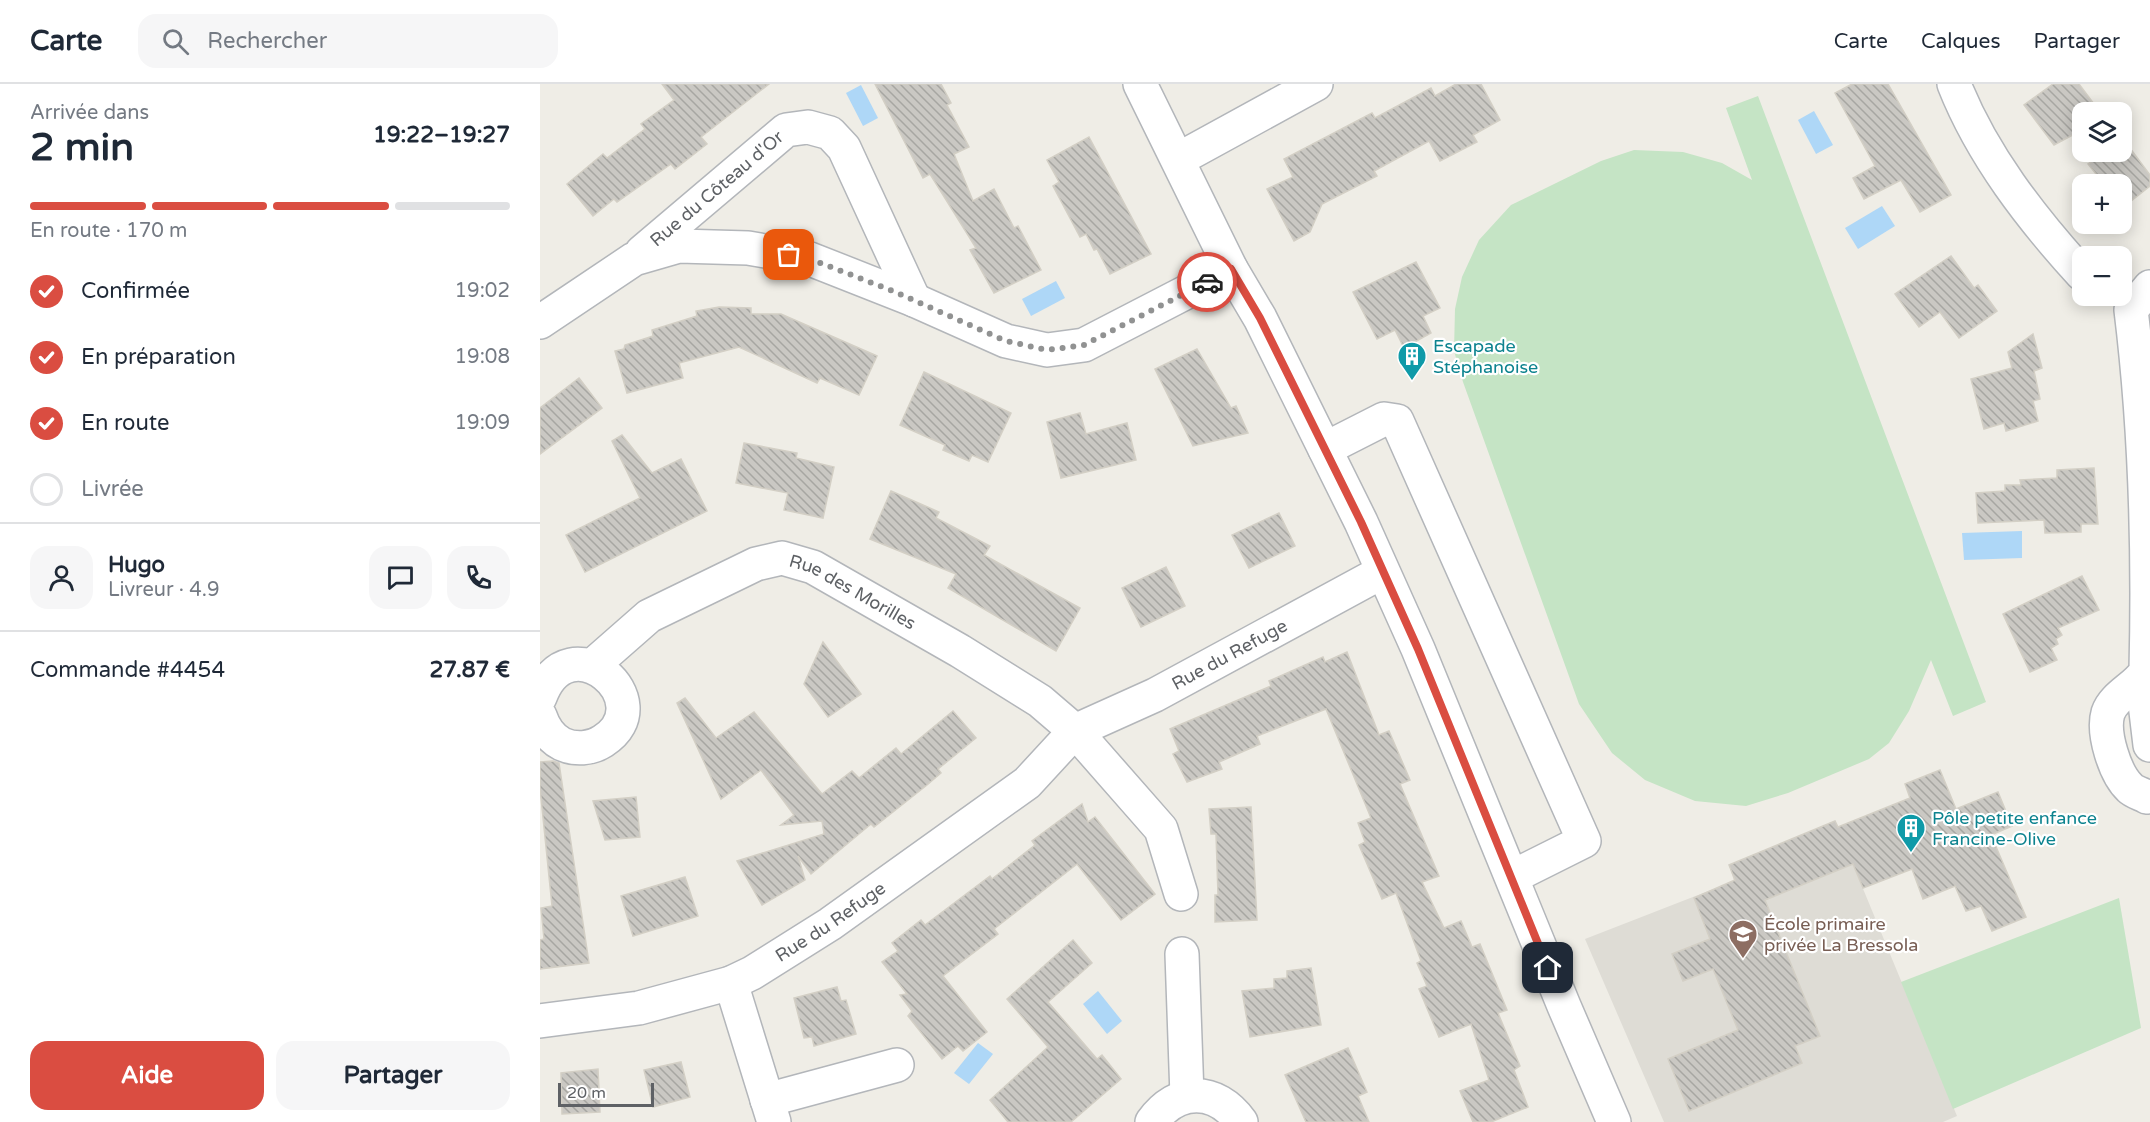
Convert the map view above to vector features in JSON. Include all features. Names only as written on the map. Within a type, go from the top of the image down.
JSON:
[{"type":"street","points":[[1140,84],[1179,159],[1231,269],[1260,318],[1325,449],[1418,649],[1614,1122]]},
{"type":"street","points":[[1179,159],[1316,84]]},
{"type":"street","points":[[1954,84],[1961,103],[1994,161],[2038,226],[2072,263]]},
{"type":"street","name":"Rue du Côteau d'Or","points":[[540,322],[634,259],[764,146],[786,130],[808,127],[830,133],[844,148],[914,300]]},
{"type":"street","name":"Rue du Côteau d'Or","points":[[634,259],[679,246],[748,248],[810,259],[914,300],[1006,341],[1047,350],[1084,345],[1231,269]]},
{"type":"street","points":[[2131,306],[2141,399],[2149,557],[2146,671],[2142,678],[2108,711],[2107,729],[2118,771],[2131,789],[2149,798]]},
{"type":"street","points":[[1325,449],[1384,419],[1397,421],[1584,841],[1512,877]]},
{"type":"street","name":"Rue des Morilles","points":[[592,666],[649,616],[756,564],[782,558],[813,567],[960,651],[1040,701],[1075,731]]},
{"type":"street","name":"Rue du Refuge","points":[[540,1021],[639,1008],[731,983],[752,973],[830,924],[1027,783],[1075,731],[1155,695],[1382,572]]},
{"type":"street","points":[[540,697],[552,675],[564,668],[577,665],[592,666],[605,672],[615,682],[621,695],[622,709],[612,734],[602,742],[589,747],[575,748],[562,744],[551,736],[540,716]]},
{"type":"street","points":[[2142,678],[2150,745]]},
{"type":"street","points":[[1075,731],[1161,829],[1181,894]]},
{"type":"street","points":[[1182,954],[1187,1096]]},
{"type":"street","points":[[731,983],[771,1111],[897,1065]]},
{"type":"street","points":[[1152,1122],[1161,1110],[1187,1096],[1204,1096],[1220,1100],[1233,1111],[1241,1122]]},
{"type":"shaded area","name":"École primaire privée La Bressola","points":[[1835,821],[1957,1116],[1943,1122],[1664,1122],[1585,939],[1734,881],[1729,865]]},
{"type":"green space","points":[[1758,96],[1986,702],[1953,716],[1931,660],[1909,711],[1889,743],[1869,759],[1788,793],[1746,806],[1695,801],[1645,780],[1612,753],[1579,704],[1463,382],[1454,351],[1455,309],[1462,277],[1479,240],[1511,205],[1601,161],[1634,150],[1683,152],[1722,163],[1752,180],[1726,108]]},
{"type":"green space","points":[[2119,898],[2141,1028],[1953,1109],[1901,982]]},
{"type":"water","points":[[861,85],[878,118],[863,126],[846,93]]},
{"type":"water","points":[[1814,111],[1833,145],[1816,154],[1798,120]]},
{"type":"water","points":[[1882,206],[1895,226],[1858,249],[1845,228]]},
{"type":"water","points":[[1056,281],[1065,298],[1031,316],[1022,299]]},
{"type":"water","points":[[2022,531],[2022,558],[1964,560],[1962,533]]},
{"type":"water","points":[[1098,991],[1122,1021],[1107,1034],[1083,1004]]},
{"type":"water","points":[[978,1043],[993,1054],[969,1084],[954,1073]]},
{"type":"building","points":[[662,84],[769,84],[701,137],[707,144],[675,169],[671,164],[617,202],[614,199],[593,216],[567,184],[603,154],[607,158],[645,129],[641,124],[674,100]]},
{"type":"building","points":[[875,84],[941,84],[951,103],[947,105],[969,147],[954,154],[973,201],[994,189],[1014,228],[1018,226],[1041,270],[994,293],[970,250],[976,248],[930,174],[923,178]]},
{"type":"building","points":[[1456,84],[1481,84],[1500,120],[1473,135],[1477,142],[1440,161],[1429,141],[1374,171],[1377,176],[1322,204],[1310,232],[1294,241],[1267,189],[1293,177],[1284,159],[1372,113],[1375,118],[1431,88],[1435,96]]},
{"type":"building","points":[[1852,84],[1888,84],[1951,195],[1920,212],[1901,180],[1864,199],[1853,178],[1875,166],[1835,93]]},
{"type":"building","points":[[2053,84],[2079,84],[2092,102],[2072,102],[2072,135],[2054,145],[2024,105]]},
{"type":"building","points":[[1089,137],[1151,254],[1110,274],[1086,234],[1080,237],[1053,186],[1059,182],[1047,160]]},
{"type":"building","points":[[2132,151],[2150,175],[2150,186],[2132,200],[2132,174],[2096,174],[2088,164],[2091,162],[2132,162]]},
{"type":"building","points":[[1951,256],[1974,288],[1978,285],[1997,311],[1959,338],[1940,312],[1919,327],[1895,294]]},
{"type":"building","points":[[1416,262],[1440,308],[1423,316],[1431,333],[1404,348],[1395,330],[1377,339],[1353,292]]},
{"type":"building","points":[[719,307],[751,308],[751,314],[781,314],[877,356],[859,395],[820,378],[817,383],[739,347],[679,363],[683,378],[627,393],[615,351],[624,349],[625,345],[653,336],[652,330],[697,316],[696,311]]},
{"type":"building","points":[[2033,334],[2042,368],[2034,371],[2040,399],[2033,401],[2038,421],[2006,431],[2004,423],[1984,429],[1971,379],[2012,368],[2008,352]]},
{"type":"building","points":[[1197,349],[1231,408],[1236,406],[1248,433],[1193,446],[1155,369]]},
{"type":"building","points":[[924,372],[1011,413],[988,462],[972,455],[969,461],[943,450],[945,445],[900,425]]},
{"type":"building","points":[[579,378],[602,408],[540,454],[540,408]]},
{"type":"building","points":[[1080,413],[1086,434],[1127,423],[1136,460],[1061,478],[1047,422]]},
{"type":"building","points":[[622,435],[652,473],[681,459],[707,511],[585,572],[566,535],[640,498],[612,441]]},
{"type":"building","points":[[744,443],[797,453],[796,458],[834,467],[823,518],[784,510],[788,493],[736,483]]},
{"type":"building","points":[[2094,468],[2098,524],[2081,524],[2081,532],[2045,533],[2044,520],[1978,523],[1976,493],[2005,491],[2005,485],[2021,485],[2020,480],[2057,478],[2057,470]]},
{"type":"building","points":[[891,491],[939,512],[936,518],[990,546],[984,555],[1080,608],[1056,651],[948,588],[956,574],[870,539]]},
{"type":"building","points":[[1279,513],[1295,546],[1249,568],[1232,535]]},
{"type":"building","points":[[1166,567],[1185,606],[1141,627],[1122,588]]},
{"type":"building","points":[[2082,576],[2099,610],[2058,628],[2062,635],[2056,639],[2058,644],[2051,648],[2057,660],[2030,672],[2003,614]]},
{"type":"building","points":[[823,642],[861,694],[828,717],[804,684]]},
{"type":"building","points":[[1347,652],[1379,735],[1389,731],[1410,780],[1400,784],[1439,876],[1422,882],[1444,928],[1461,921],[1472,947],[1480,944],[1507,1010],[1498,1013],[1520,1066],[1514,1070],[1528,1107],[1491,1122],[1473,1122],[1460,1091],[1489,1080],[1471,1024],[1439,1037],[1419,989],[1427,986],[1417,963],[1421,961],[1396,893],[1382,899],[1359,845],[1365,842],[1358,823],[1371,818],[1326,709],[1257,736],[1260,744],[1219,762],[1222,769],[1187,782],[1173,754],[1179,751],[1170,729],[1271,686],[1269,681],[1323,657],[1325,662]]},
{"type":"building","points":[[685,698],[716,738],[754,712],[822,794],[852,771],[859,778],[896,748],[901,754],[953,711],[976,738],[938,769],[941,773],[927,785],[874,827],[871,824],[811,874],[798,856],[805,880],[762,905],[737,861],[824,834],[822,821],[781,825],[794,815],[761,770],[721,799],[677,703]]},
{"type":"building","points":[[540,762],[559,763],[589,963],[540,969],[540,940],[544,939],[541,908],[552,906],[540,788]]},
{"type":"building","points":[[1940,770],[1956,809],[1998,792],[2012,826],[1991,835],[2026,917],[1992,931],[1981,906],[1966,911],[1955,886],[1923,899],[1912,869],[1863,888],[1853,864],[1765,900],[1820,1036],[1795,1046],[1802,1063],[1689,1111],[1668,1059],[1738,1030],[1713,969],[1683,981],[1672,954],[1710,939],[1694,898],[1735,880],[1729,865],[1835,821],[1838,827],[1910,798],[1905,784]]},
{"type":"building","points":[[636,797],[640,837],[605,840],[593,801]]},
{"type":"building","points":[[1082,804],[1088,822],[1095,817],[1155,894],[1121,920],[1077,864],[994,929],[998,934],[943,976],[987,1032],[963,1051],[958,1046],[942,1059],[908,1016],[912,1011],[900,995],[907,994],[882,962],[898,951],[892,943],[921,920],[925,925],[990,876],[992,879],[1035,845],[1032,841]]},
{"type":"building","points":[[1251,807],[1257,920],[1215,922],[1215,895],[1218,895],[1216,834],[1211,834],[1209,809]]},
{"type":"building","points":[[685,877],[698,916],[633,936],[621,896]]},
{"type":"building","points":[[1073,940],[1092,963],[1048,1002],[1097,1059],[1102,1055],[1121,1079],[1071,1122],[1008,1122],[990,1100],[1048,1047],[1007,999]]},
{"type":"building","points":[[1311,968],[1321,1025],[1250,1037],[1242,991],[1274,988],[1274,979],[1287,978],[1287,971]]},
{"type":"building","points":[[837,987],[841,1001],[846,1000],[856,1034],[814,1046],[812,1037],[804,1038],[794,998]]},
{"type":"building","points":[[1348,1048],[1367,1092],[1358,1096],[1369,1122],[1306,1122],[1285,1075]]},
{"type":"building","points":[[681,1062],[690,1097],[653,1107],[644,1070]]},
{"type":"building","points":[[598,1069],[600,1112],[562,1114],[561,1073]]},
{"type":"way so far","points":[[789,255],[810,259],[893,291],[1006,341],[1047,350],[1084,345],[1207,282]]},
{"type":"place","name":"Escapade Stéphanoise","points":[[1412,382]]},
{"type":"place","name":"Pôle petite enfance Francine-Olive","points":[[1911,854]]},
{"type":"place","name":"École primaire privée La Bressola","points":[[1743,960]]},
{"type":"route","points":[[1207,282],[1231,269],[1260,318],[1361,522],[1418,649],[1548,968]]}]
